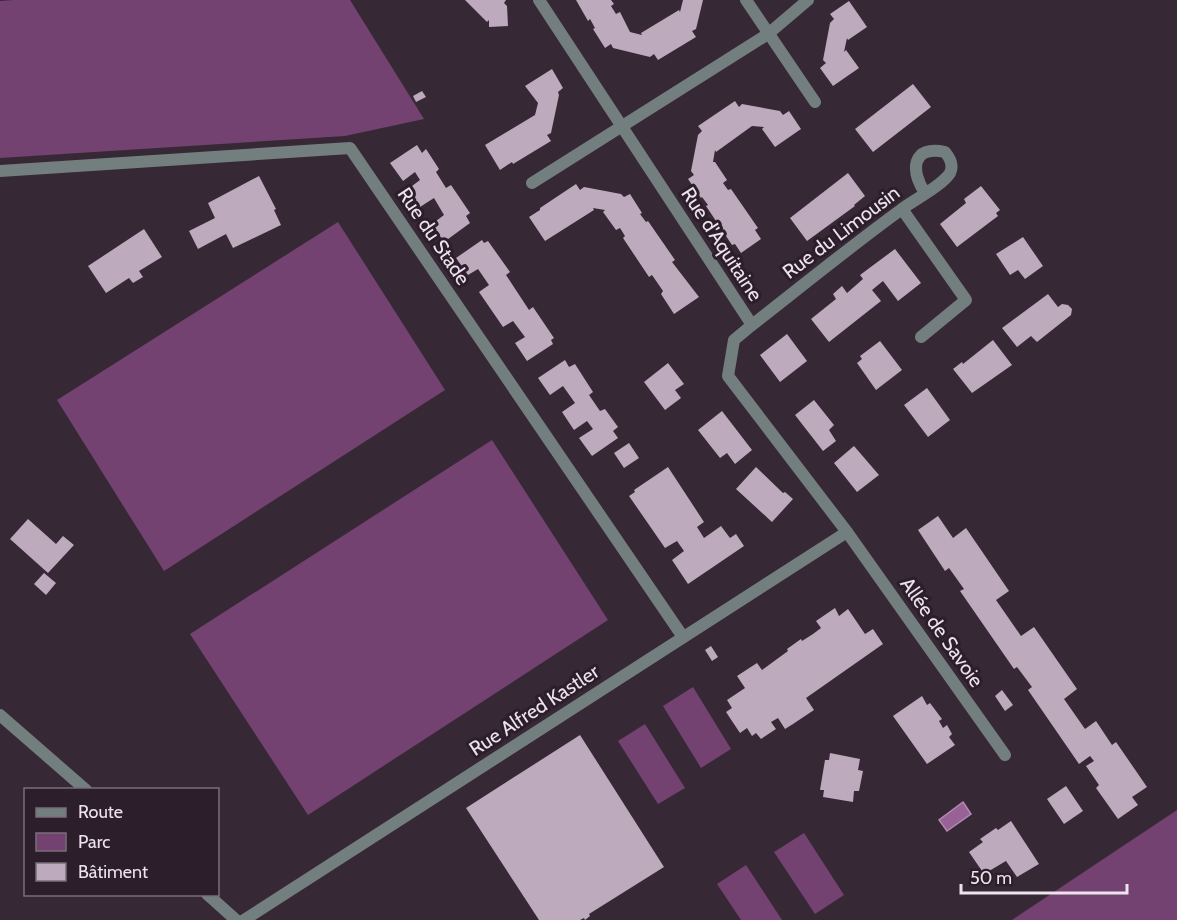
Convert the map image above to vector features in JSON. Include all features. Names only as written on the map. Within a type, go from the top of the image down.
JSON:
[{"type":"street","name":"Rue d'Aquitaine","points":[[539,0],[752,325],[734,340],[728,376],[847,532]]},
{"type":"street","points":[[746,0],[815,102]]},
{"type":"street","points":[[532,183],[768,34],[808,0]]},
{"type":"street","name":"Rue du Stade","points":[[0,171],[350,148],[683,637]]},
{"type":"street","name":"Rue du Limousin","points":[[752,325],[925,193]]},
{"type":"street","points":[[902,209],[966,300],[921,337]]},
{"type":"street","name":"Rue Alfred Kastler","points":[[244,920],[847,532]]},
{"type":"street","name":"Allée de Savoie","points":[[847,532],[1005,755]]},
{"type":"street","points":[[0,715],[85,788]]},
{"type":"street","points":[[209,896],[236,920]]},
{"type":"green space","points":[[350,0],[424,119],[345,136],[0,158],[0,1]]},
{"type":"green space","points":[[338,222],[445,390],[164,571],[57,400]]},
{"type":"green space","points":[[492,440],[608,620],[308,815],[190,634]]},
{"type":"green space","points":[[693,687],[731,749],[701,768],[663,706]]},
{"type":"green space","points":[[645,724],[685,788],[658,804],[618,741]]},
{"type":"green space","points":[[1177,810],[1177,920],[1012,920]]},
{"type":"green space","points":[[804,833],[844,895],[815,914],[774,852]]},
{"type":"green space","points":[[746,865],[782,920],[741,920],[717,884]]},
{"type":"shaded area","points":[[963,802],[971,814],[947,831],[939,820]]},
{"type":"building","points":[[465,0],[506,0],[504,3],[507,6],[508,26],[489,27],[489,20],[487,22]]},
{"type":"building","points":[[576,0],[611,0],[614,4],[611,6],[616,14],[620,12],[630,32],[642,35],[641,33],[679,10],[680,12],[683,0],[703,0],[696,29],[692,31],[696,37],[658,60],[654,54],[650,57],[613,48],[611,44],[605,48],[593,29],[595,28],[590,19],[588,21]]},
{"type":"building","points":[[849,1],[867,27],[848,40],[847,38],[844,52],[846,50],[859,68],[833,86],[820,68],[826,63],[823,60],[830,23],[834,19],[830,14]]},
{"type":"building","points":[[552,69],[563,88],[558,92],[551,133],[547,135],[551,141],[500,170],[485,145],[535,115],[538,103],[525,86]]},
{"type":"building","points":[[913,84],[931,107],[873,152],[855,129]]},
{"type":"building","points":[[422,91],[426,97],[416,102],[413,96]]},
{"type":"building","points":[[735,101],[739,107],[742,104],[780,111],[783,115],[789,111],[801,129],[775,147],[762,129],[764,127],[752,126],[716,152],[715,150],[713,162],[727,180],[723,183],[728,190],[731,189],[758,228],[755,230],[761,239],[741,253],[735,244],[732,245],[706,206],[708,205],[688,179],[694,175],[691,171],[698,135],[702,131],[698,126]]},
{"type":"building","points":[[417,145],[422,153],[426,149],[439,169],[436,172],[446,188],[451,185],[470,213],[466,216],[470,223],[444,242],[432,224],[444,215],[434,198],[420,207],[408,189],[420,180],[415,172],[403,181],[390,163]]},
{"type":"building","points":[[848,173],[865,196],[807,241],[790,218]]},
{"type":"building","points":[[259,176],[276,209],[274,210],[281,225],[233,248],[226,234],[198,249],[189,231],[215,218],[208,203]]},
{"type":"building","points":[[576,184],[580,190],[584,187],[621,194],[624,197],[630,194],[642,213],[640,214],[646,222],[648,221],[675,260],[672,262],[699,297],[674,314],[661,294],[663,291],[652,275],[649,277],[623,238],[625,236],[620,228],[616,230],[603,212],[605,210],[593,208],[594,210],[545,241],[529,217]]},
{"type":"building","points":[[981,186],[1000,210],[996,213],[998,216],[957,247],[940,224],[966,203],[964,199]]},
{"type":"building","points":[[144,229],[162,257],[139,271],[143,277],[133,283],[129,278],[106,293],[88,266]]},
{"type":"building","points":[[1023,237],[1043,266],[1025,279],[1018,270],[1010,275],[996,254]]},
{"type":"building","points":[[482,240],[484,243],[488,241],[510,272],[506,275],[529,310],[533,307],[554,338],[551,340],[553,344],[527,361],[515,343],[525,337],[513,321],[503,327],[479,292],[489,285],[478,269],[468,275],[456,258]]},
{"type":"building","points":[[895,249],[921,283],[898,301],[883,281],[872,290],[881,301],[829,342],[811,319],[836,299],[833,294],[842,286],[847,293],[863,279],[860,275]]},
{"type":"building","points":[[1048,294],[1058,307],[1062,304],[1068,305],[1072,309],[1071,315],[1037,342],[1031,336],[1017,347],[1002,328]]},
{"type":"building","points":[[787,334],[807,361],[780,382],[760,355]]},
{"type":"building","points":[[993,340],[1012,365],[972,393],[953,369],[962,362],[963,364]]},
{"type":"building","points":[[880,341],[902,370],[876,390],[857,363],[862,359],[860,356]]},
{"type":"building","points":[[565,360],[569,367],[575,364],[593,392],[589,395],[600,411],[605,409],[618,427],[613,431],[618,438],[592,456],[579,438],[593,429],[587,421],[574,430],[562,412],[575,403],[563,386],[550,395],[538,378]]},
{"type":"building","points":[[668,363],[684,384],[675,390],[681,398],[665,410],[644,382]]},
{"type":"building","points":[[927,388],[950,420],[928,437],[904,405]]},
{"type":"building","points":[[814,400],[834,425],[829,430],[836,441],[823,451],[795,415]]},
{"type":"building","points":[[722,411],[752,450],[735,464],[727,453],[720,458],[698,430]]},
{"type":"building","points":[[629,443],[639,458],[624,468],[614,453]]},
{"type":"building","points":[[854,446],[879,475],[857,492],[834,463]]},
{"type":"building","points":[[668,467],[704,522],[697,527],[704,538],[721,526],[730,538],[736,534],[744,546],[688,584],[672,560],[684,551],[677,541],[665,548],[629,496],[635,492],[634,490]]},
{"type":"building","points":[[756,467],[783,493],[785,492],[793,499],[772,522],[736,489]]},
{"type":"building","points":[[938,516],[953,538],[966,528],[1009,591],[996,600],[1021,636],[1034,627],[1077,689],[1064,699],[1085,729],[1096,721],[1112,745],[1116,742],[1147,787],[1132,797],[1138,805],[1118,819],[1096,788],[1099,785],[1086,766],[1094,761],[1090,756],[1079,764],[1028,690],[1032,687],[1017,667],[1014,669],[960,591],[964,589],[949,568],[945,571],[918,530]]},
{"type":"building","points":[[28,519],[56,544],[63,536],[74,545],[48,573],[10,539]]},
{"type":"building","points":[[44,573],[56,583],[46,595],[34,584]]},
{"type":"building","points":[[835,608],[839,616],[848,609],[865,634],[873,629],[883,644],[806,698],[814,710],[785,729],[778,718],[771,722],[776,729],[761,739],[756,733],[752,736],[747,728],[740,733],[726,712],[732,708],[727,700],[745,688],[737,676],[757,663],[762,670],[801,639],[802,641],[821,628],[816,621]]},
{"type":"building","points":[[711,646],[718,657],[712,661],[705,650]]},
{"type":"building","points":[[1002,690],[1013,705],[1005,711],[995,696]]},
{"type":"building","points":[[922,696],[927,705],[930,703],[942,719],[939,721],[943,728],[947,725],[952,734],[949,737],[955,745],[927,764],[893,716]]},
{"type":"building","points":[[580,735],[664,867],[589,914],[590,916],[585,920],[584,918],[580,920],[539,920],[466,808]]},
{"type":"building","points":[[830,753],[860,759],[858,770],[863,771],[859,791],[854,791],[853,802],[823,797],[824,790],[820,790],[825,760],[829,760]]},
{"type":"building","points":[[1066,786],[1083,811],[1064,824],[1047,799]]},
{"type":"building","points":[[1011,821],[1039,864],[1017,877],[1006,861],[984,874],[969,852],[983,842],[980,839]]}]
